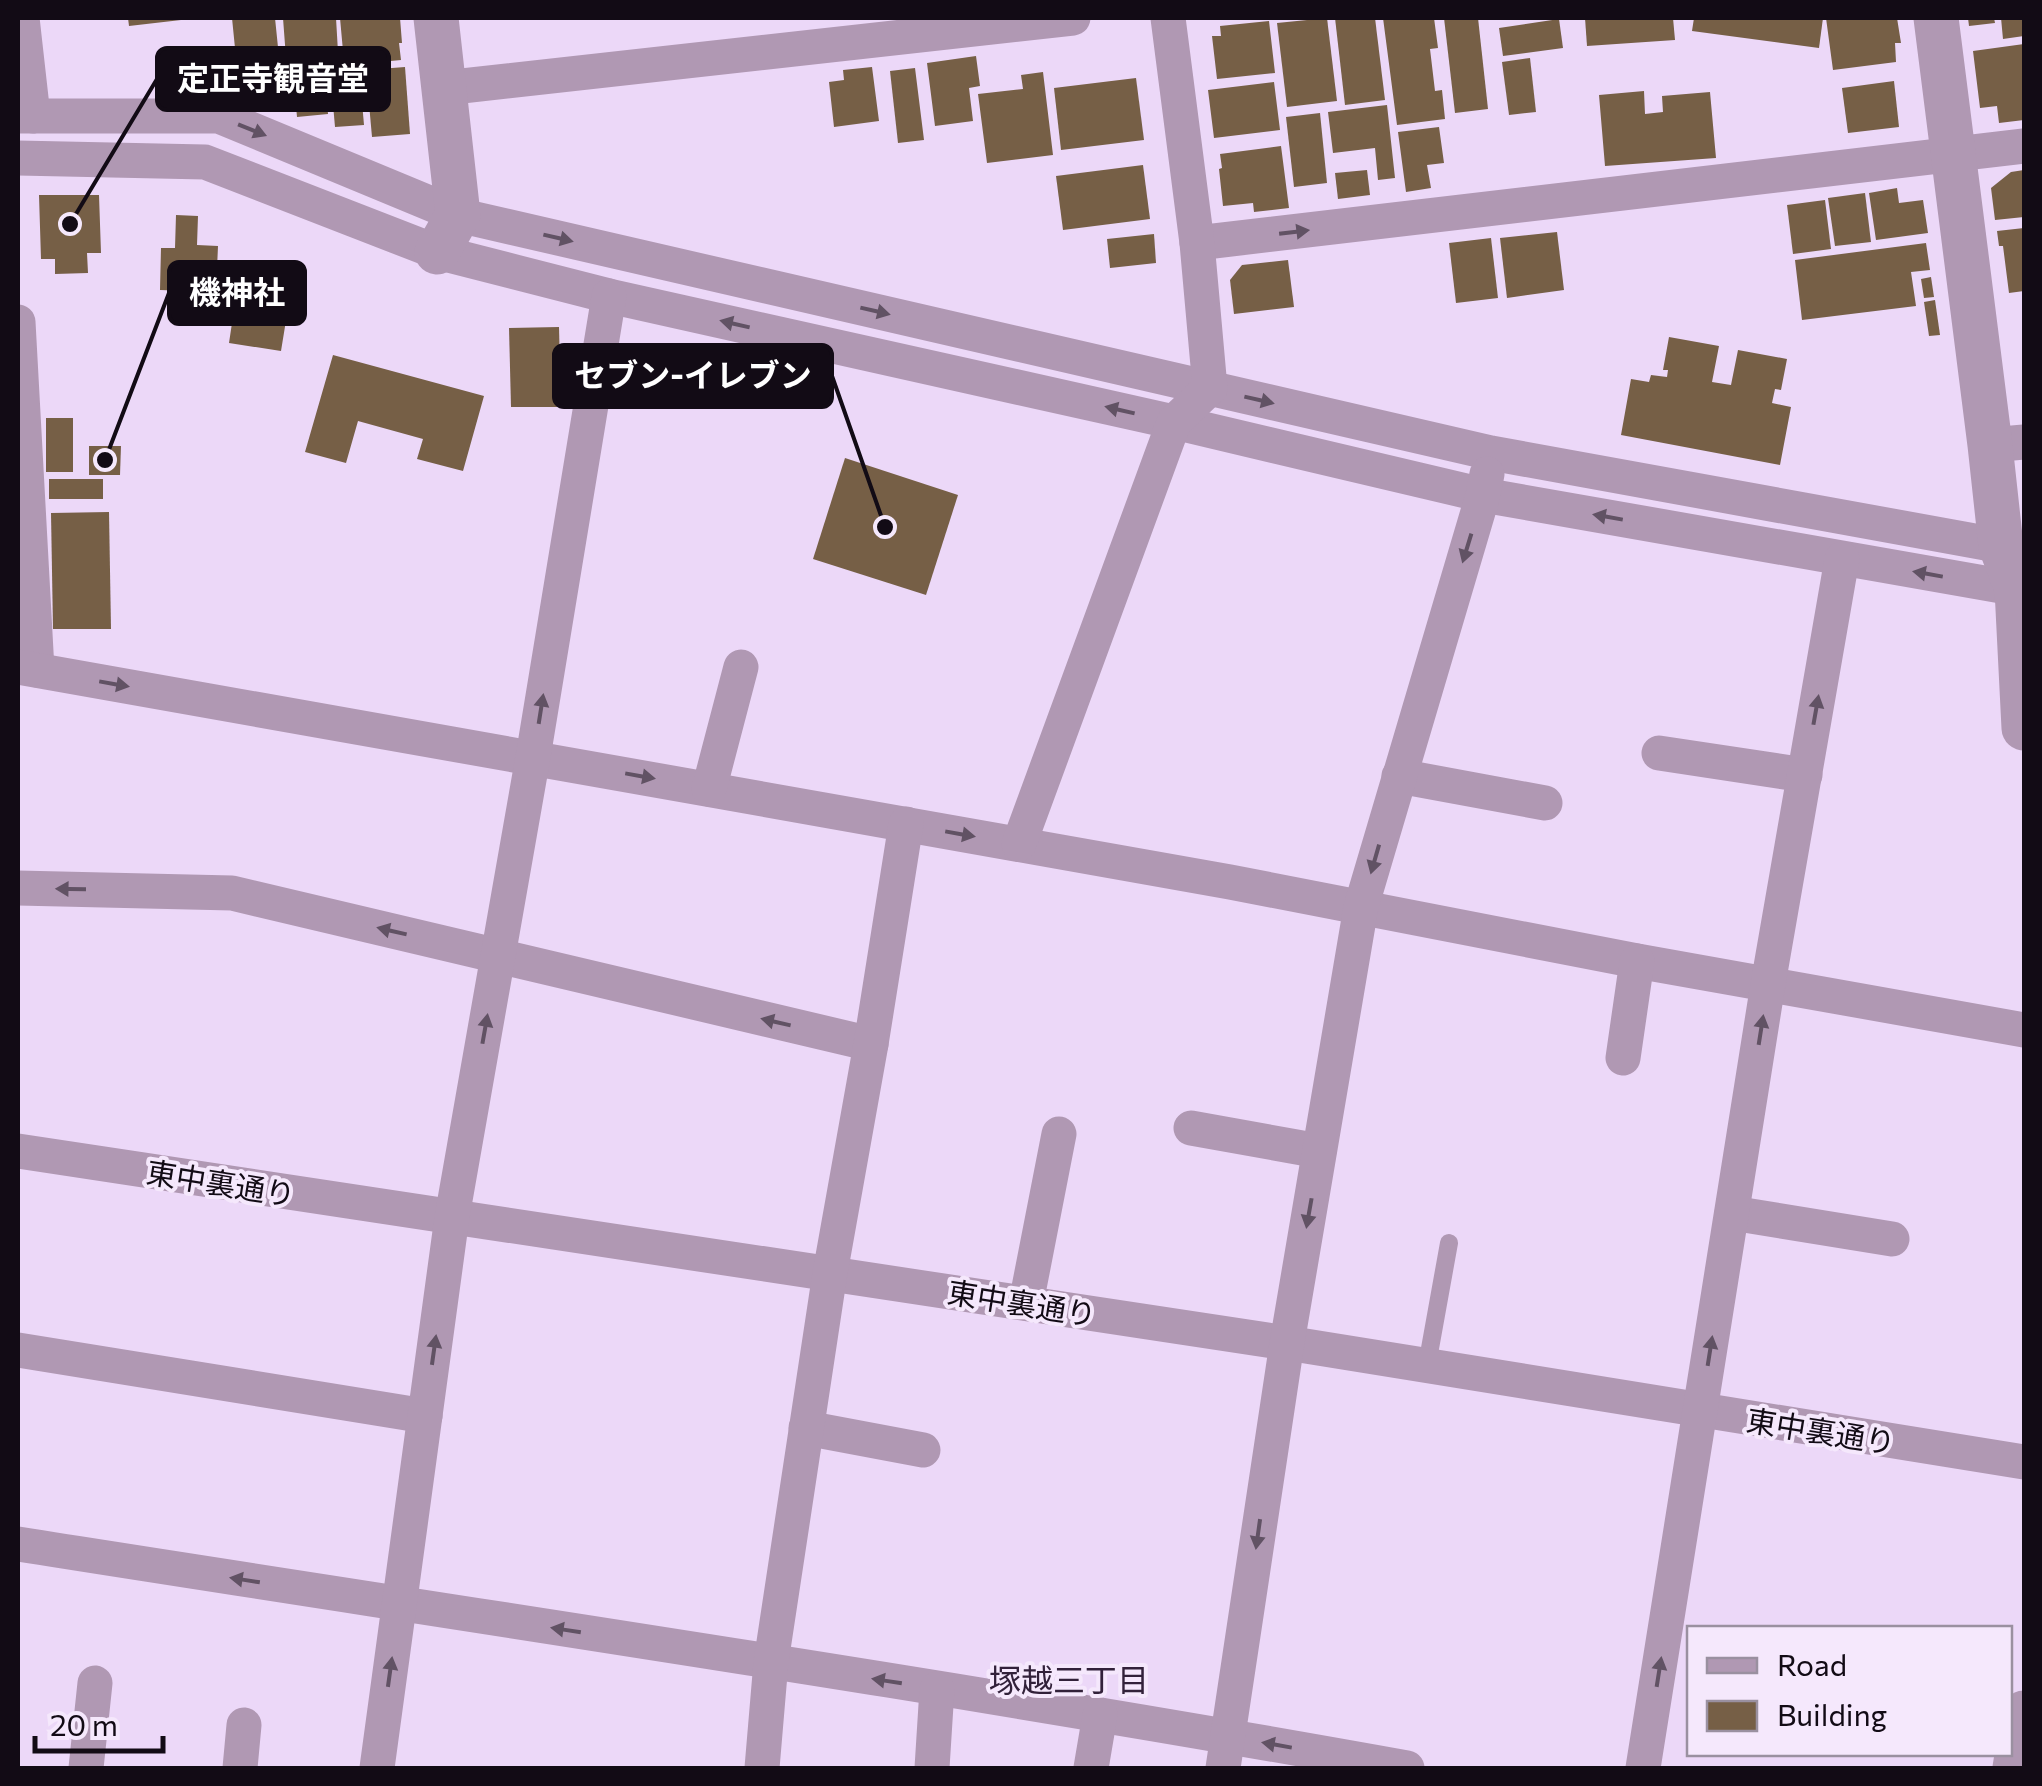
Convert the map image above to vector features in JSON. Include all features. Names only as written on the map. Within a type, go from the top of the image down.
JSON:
[{"type":"street","points":[[22,18],[25,116],[219,116],[448,233],[609,296],[1483,494],[1842,560],[2017,569]]},
{"type":"street","points":[[436,18],[444,88],[448,233]]},
{"type":"street","points":[[444,88],[1072,18]]},
{"type":"street","points":[[1168,18],[1197,243],[1210,388]]},
{"type":"street","points":[[1936,18],[1954,154],[2007,443],[2024,728]]},
{"type":"street","points":[[1197,243],[2024,146]]},
{"type":"street","points":[[18,158],[205,162],[448,233],[1210,388],[2017,569]]},
{"type":"street","points":[[377,1768],[452,1217],[609,296]]},
{"type":"street","points":[[18,322],[27,668],[1019,844],[1636,962],[2024,1030]]},
{"type":"street","points":[[1019,844],[1174,422],[1210,388]]},
{"type":"street","points":[[1225,1752],[1287,1342],[1361,907],[1483,494],[1491,453]]},
{"type":"street","points":[[1643,1768],[1768,984],[1842,560]]},
{"type":"street","points":[[709,789],[741,666]]},
{"type":"street","points":[[1659,753],[1805,775]]},
{"type":"street","points":[[1400,776],[1545,803]]},
{"type":"street","points":[[762,1768],[771,1662],[806,1428],[906,824]]},
{"type":"street","points":[[18,888],[232,893],[871,1044]]},
{"type":"street","points":[[1623,1058],[1636,962]]},
{"type":"street","points":[[1191,1128],[1319,1150]]},
{"type":"street","points":[[1026,1303],[1059,1134]]},
{"type":"street","name":"東中裏通り","points":[[18,1151],[1287,1342],[2024,1462]]},
{"type":"street","points":[[1732,1214],[1892,1239]]},
{"type":"street","points":[[18,1350],[425,1416]]},
{"type":"street","points":[[806,1428],[923,1450]]},
{"type":"street","points":[[18,1544],[1100,1715],[1225,1752],[1407,1768]]},
{"type":"street","points":[[86,1768],[96,1683]]},
{"type":"street","points":[[932,1768],[937,1689]]},
{"type":"street","points":[[2015,1768],[2024,1714]]},
{"type":"street","points":[[1091,1768],[1100,1715]]},
{"type":"street","points":[[240,1768],[244,1724]]},
{"type":"lane","points":[[1427,1366],[1450,1244]]},
{"type":"building","points":[[128,18],[181,18],[181,20],[129,26]]},
{"type":"building","points":[[232,18],[275,18],[283,96],[255,99],[253,86],[239,88]]},
{"type":"building","points":[[283,18],[336,18],[338,52],[319,53],[320,67],[305,68],[304,56],[286,58]]},
{"type":"building","points":[[340,18],[400,18],[401,60],[370,63],[369,48],[343,51]]},
{"type":"building","points":[[1327,18],[1337,101],[1287,107],[1277,23]]},
{"type":"building","points":[[1335,18],[1375,18],[1385,100],[1345,105]]},
{"type":"building","points":[[1383,18],[1434,18],[1438,48],[1430,49],[1435,91],[1442,90],[1445,119],[1397,125]]},
{"type":"building","points":[[1444,18],[1478,18],[1488,109],[1455,113]]},
{"type":"building","points":[[1585,18],[1673,18],[1675,40],[1587,46]]},
{"type":"building","points":[[1694,18],[1823,18],[1819,48],[1692,31]]},
{"type":"building","points":[[1826,18],[1897,18],[1901,43],[1895,43],[1896,62],[1833,70]]},
{"type":"building","points":[[1968,18],[1994,18],[1995,23],[1969,26]]},
{"type":"building","points":[[2001,18],[2024,18],[2024,36],[2003,39]]},
{"type":"building","points":[[1559,19],[1563,48],[1503,56],[1499,28]]},
{"type":"building","points":[[1269,21],[1275,73],[1217,79],[1212,36],[1221,36],[1220,26]]},
{"type":"building","points":[[2024,44],[2024,120],[1999,123],[1997,106],[1980,108],[1973,51]]},
{"type":"building","points":[[976,56],[980,86],[969,88],[973,121],[935,126],[927,63]]},
{"type":"building","points":[[1530,58],[1536,112],[1509,115],[1502,62]]},
{"type":"building","points":[[405,67],[410,134],[372,137],[366,70]]},
{"type":"building","points":[[872,67],[879,121],[834,127],[829,82],[844,80],[843,70]]},
{"type":"building","points":[[359,68],[364,125],[335,127],[330,70]]},
{"type":"building","points":[[915,68],[924,140],[898,143],[890,71]]},
{"type":"building","points":[[324,70],[328,114],[297,117],[293,73]]},
{"type":"building","points":[[1043,72],[1053,155],[987,163],[978,94],[1023,89],[1021,75]]},
{"type":"building","points":[[1136,78],[1144,140],[1061,150],[1054,88]]},
{"type":"building","points":[[1894,81],[1899,127],[1848,133],[1842,88]]},
{"type":"building","points":[[1274,82],[1280,130],[1214,138],[1208,90]]},
{"type":"building","points":[[1644,91],[1645,114],[1663,112],[1662,96],[1710,92],[1716,158],[1605,166],[1599,95]]},
{"type":"building","points":[[1387,105],[1395,178],[1378,180],[1375,148],[1333,153],[1328,112]]},
{"type":"building","points":[[1320,113],[1327,183],[1294,187],[1286,117]]},
{"type":"building","points":[[1439,127],[1444,163],[1427,165],[1431,188],[1406,192],[1398,132]]},
{"type":"building","points":[[1281,146],[1289,208],[1254,212],[1253,203],[1223,206],[1220,154]]},
{"type":"building","points":[[1143,165],[1150,219],[1063,230],[1056,176]]},
{"type":"building","points":[[1367,170],[1370,195],[1338,199],[1335,173]]},
{"type":"building","points":[[2024,170],[2024,217],[1995,220],[1991,188],[2011,172]]},
{"type":"building","points":[[1897,188],[1899,203],[1923,200],[1928,233],[1876,240],[1869,193]]},
{"type":"building","points":[[1865,193],[1871,242],[1835,246],[1828,198]]},
{"type":"building","points":[[39,195],[99,195],[101,253],[87,253],[88,273],[55,274],[55,259],[41,259]]},
{"type":"building","points":[[1825,200],[1831,249],[1793,254],[1787,205]]},
{"type":"building","points":[[176,215],[198,216],[197,245],[218,246],[216,292],[160,290],[161,248],[175,248]]},
{"type":"building","points":[[2024,228],[2024,291],[2009,293],[2003,246],[1999,246],[1997,231]]},
{"type":"building","points":[[1557,232],[1564,290],[1507,298],[1500,238]]},
{"type":"building","points":[[1154,234],[1156,263],[1110,268],[1107,239]]},
{"type":"building","points":[[1491,238],[1498,298],[1456,303],[1449,243]]},
{"type":"building","points":[[1926,243],[1930,270],[1911,272],[1916,306],[1802,320],[1795,260]]},
{"type":"building","points":[[1288,260],[1294,307],[1234,314],[1230,280],[1242,265]]},
{"type":"building","points":[[1931,277],[1934,297],[1924,298],[1921,279]]},
{"type":"building","points":[[260,292],[290,296],[281,351],[229,343],[235,303],[258,306]]},
{"type":"building","points":[[1935,300],[1940,335],[1929,336],[1924,302]]},
{"type":"building","points":[[559,327],[561,407],[511,407],[509,328]]},
{"type":"building","points":[[1669,337],[1719,346],[1712,382],[1731,385],[1738,350],[1787,359],[1781,390],[1775,389],[1772,403],[1791,407],[1780,465],[1621,435],[1631,379],[1649,382],[1651,375],[1667,377],[1668,370],[1663,370]]},
{"type":"building","points":[[333,355],[484,396],[463,471],[417,459],[423,439],[358,421],[346,463],[305,452]]},
{"type":"building","points":[[46,418],[73,418],[73,472],[46,472]]},
{"type":"building","points":[[89,446],[121,446],[120,475],[89,475]]},
{"type":"building","points":[[845,458],[958,495],[926,595],[813,559]]},
{"type":"building","points":[[49,479],[103,479],[103,499],[49,499]]},
{"type":"building","points":[[109,512],[111,629],[53,629],[51,513]]},
{"type":"place","name":"定正寺観音堂","points":[[70,224]]},
{"type":"place","name":"機神社","points":[[105,460]]},
{"type":"place","name":"セブン-イレブン","points":[[885,527]]},
{"type":"district","name":"塚越三丁目","points":[[1069,1679]]}]
